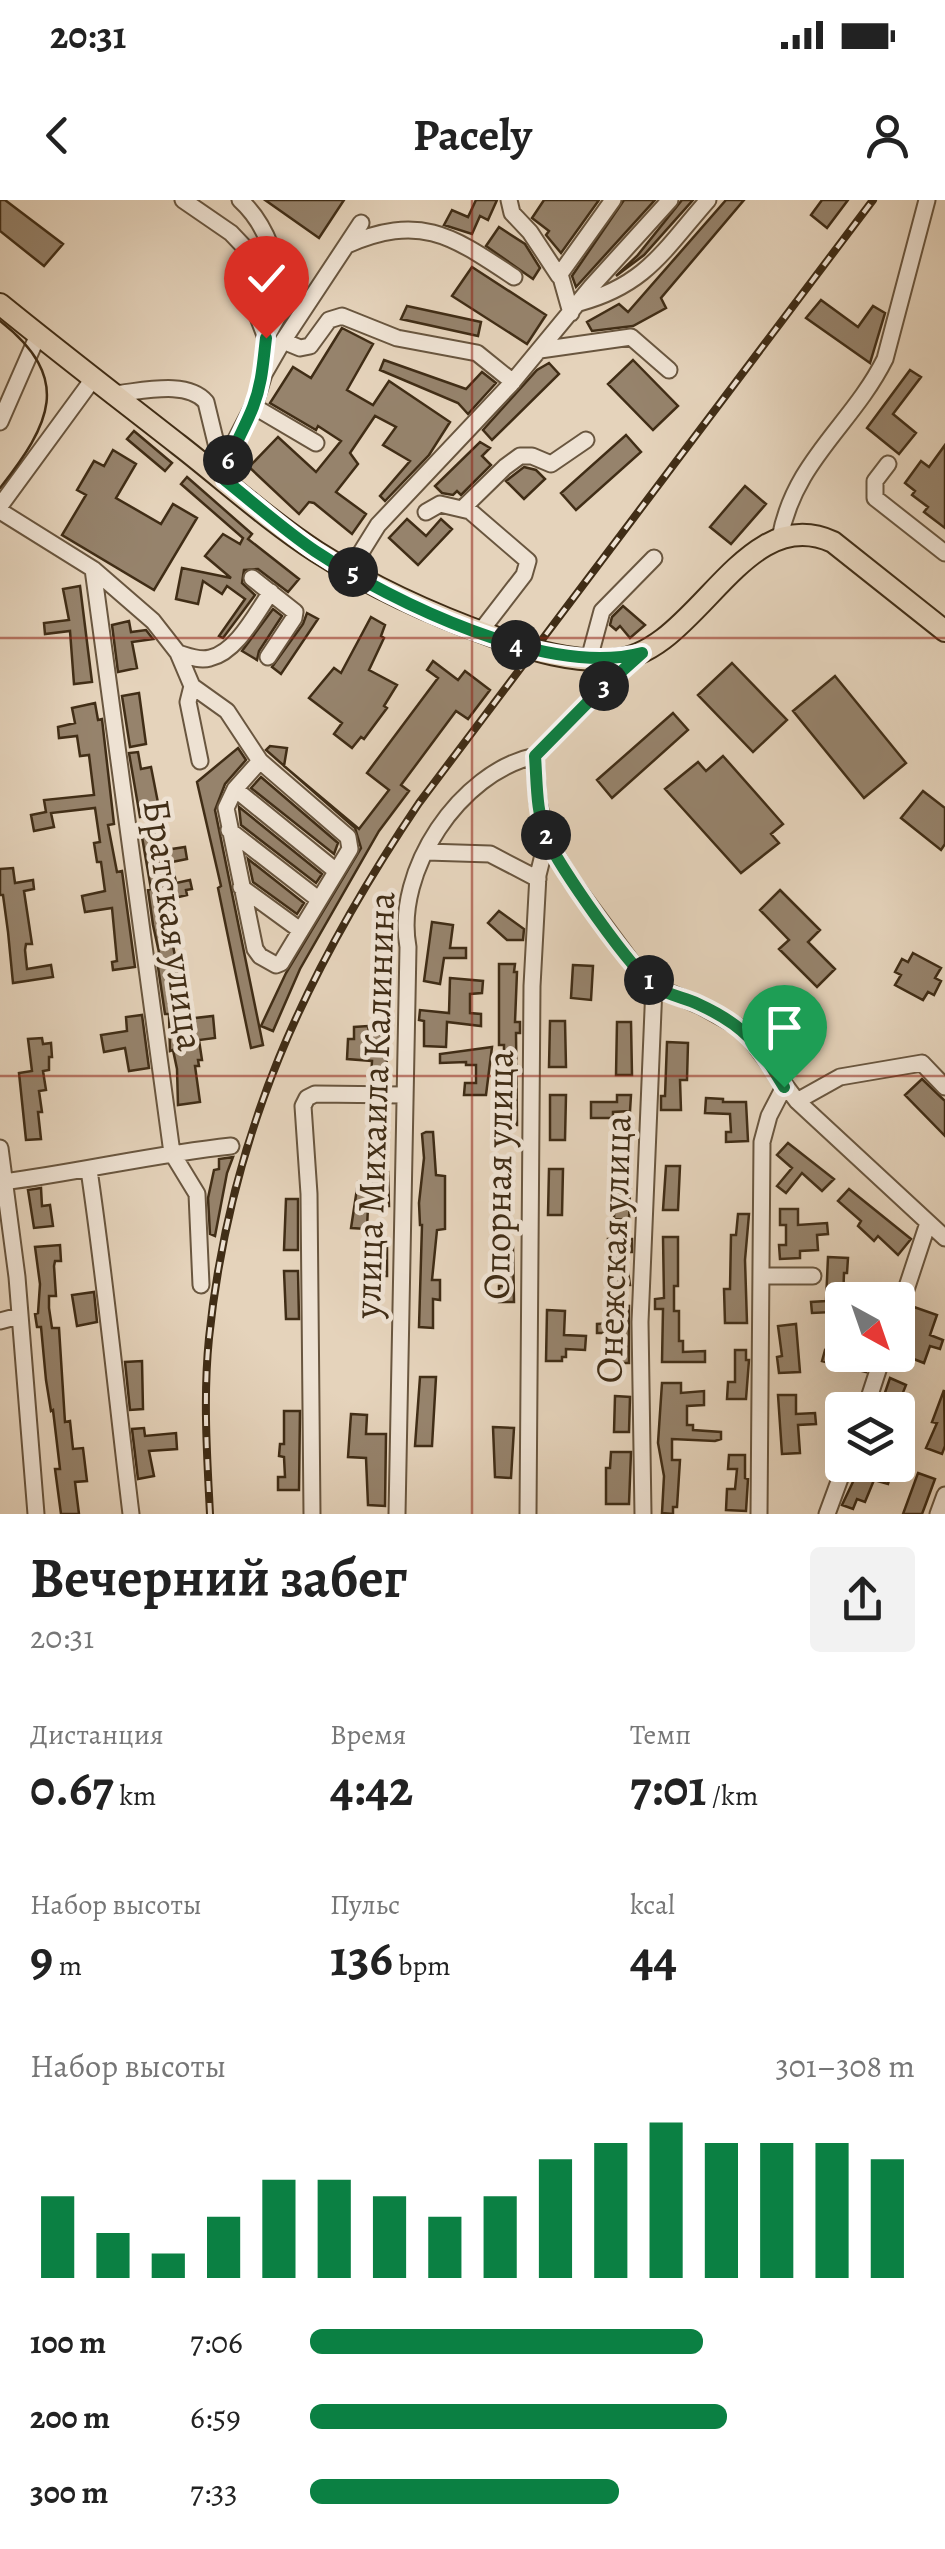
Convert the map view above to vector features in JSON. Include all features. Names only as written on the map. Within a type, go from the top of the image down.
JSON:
[{"type":"main road","points":[[0,304],[316,551],[414,606],[533,651],[589,660],[617,660],[642,653],[760,548],[780,538],[811,533],[833,542],[945,631]]},
{"type":"street","points":[[182,200],[231,233],[251,254],[262,286],[256,312],[274,340],[300,348],[310,346],[329,320],[342,316],[397,338],[477,353],[513,382]]},
{"type":"street","points":[[225,480],[231,448],[254,406],[285,303],[273,250],[254,214],[240,200]]},
{"type":"street","points":[[509,200],[512,213],[560,276],[575,308]]},
{"type":"street","points":[[560,276],[613,200]]},
{"type":"street","points":[[350,570],[378,525],[513,382],[670,200]]},
{"type":"street","points":[[575,308],[609,296],[640,276],[708,200]]},
{"type":"street","points":[[780,538],[798,480],[874,380],[885,359],[927,200]]},
{"type":"street","points":[[274,340],[361,223]]},
{"type":"street","points":[[347,245],[418,228],[465,245],[514,277]]},
{"type":"street","points":[[0,422],[38,334]]},
{"type":"street","points":[[540,350],[630,337],[669,370]]},
{"type":"street","points":[[94,378],[0,508],[93,569],[154,620],[178,653],[192,686],[189,710],[200,761]]},
{"type":"street","points":[[113,394],[174,390],[199,394],[206,402],[225,480]]},
{"type":"street","points":[[254,406],[316,444]]},
{"type":"street","points":[[462,510],[515,459],[532,456],[551,464],[586,440]]},
{"type":"street","points":[[888,464],[875,481],[875,498],[945,554]]},
{"type":"street","points":[[426,512],[440,504],[482,519],[525,557],[528,564],[480,632]]},
{"type":"street","points":[[589,660],[598,621],[608,602],[654,558]]},
{"type":"street","name":"Братская улица","points":[[93,569],[172,1152],[197,1194],[202,1285]]},
{"type":"street","points":[[252,578],[295,614],[268,656]]},
{"type":"street","points":[[178,653],[200,659],[223,652],[271,592]]},
{"type":"street","points":[[642,653],[535,756],[538,802],[547,838],[570,879],[654,986],[744,1030],[797,1101],[945,1238]]},
{"type":"street","points":[[192,686],[227,711],[260,761],[348,837],[350,849],[281,963],[276,965],[255,949],[226,808],[234,789],[260,761]]},
{"type":"street","name":"улица Михаила Калинина","points":[[397,1514],[406,902],[409,887],[427,852],[470,790],[502,766],[535,756]]},
{"type":"street","points":[[234,789],[336,871]]},
{"type":"street","points":[[229,830],[318,899]]},
{"type":"street","name":"Опорная улица","points":[[528,1514],[532,986],[538,880],[547,838]]},
{"type":"street","points":[[427,852],[490,854],[538,880]]},
{"type":"street","points":[[241,887],[300,930]]},
{"type":"street","name":"Онежская улица","points":[[642,1514],[640,1322],[654,986]]},
{"type":"street","points":[[797,1101],[840,1077],[922,1062],[945,1087]]},
{"type":"street","points":[[759,1514],[762,1142],[768,1116],[784,1087]]},
{"type":"street","points":[[312,1514],[309,1194],[303,1106],[315,1094],[403,1095]]},
{"type":"street","points":[[4,1182],[89,1170],[172,1152],[232,1146]]},
{"type":"street","points":[[0,1148],[20,1316],[36,1514]]},
{"type":"street","points":[[89,1170],[108,1294],[131,1514]]},
{"type":"street","points":[[909,1282],[928,1223]]},
{"type":"street","points":[[761,1276],[813,1276]]},
{"type":"street","points":[[0,1321],[20,1316]]},
{"type":"street","points":[[826,1514],[838,1482]]},
{"type":"street","points":[[938,1514],[945,1495]]},
{"type":"building","points":[[0,200],[63,244],[44,266],[0,231]]},
{"type":"building","points":[[265,200],[344,200],[319,238]]},
{"type":"building","points":[[476,200],[497,200],[488,220],[480,216],[472,234],[444,225],[452,210],[468,217]]},
{"type":"building","points":[[544,200],[599,200],[561,253],[546,235],[549,231],[532,218]]},
{"type":"building","points":[[624,200],[655,200],[576,287],[572,276]]},
{"type":"building","points":[[682,200],[693,200],[644,255],[616,276],[637,256]]},
{"type":"building","points":[[726,200],[744,200],[661,298],[666,308],[633,326],[592,331],[587,322],[619,304],[628,312]]},
{"type":"building","points":[[822,200],[848,200],[827,228],[811,215]]},
{"type":"building","points":[[499,227],[525,244],[540,268],[533,279],[486,246]]},
{"type":"building","points":[[472,267],[546,315],[527,344],[452,296]]},
{"type":"building","points":[[821,300],[858,327],[873,306],[885,313],[870,363],[806,318]]},
{"type":"building","points":[[407,306],[481,322],[478,336],[401,319]]},
{"type":"building","points":[[342,328],[373,344],[347,390],[373,405],[389,381],[450,422],[429,455],[385,501],[380,496],[410,461],[383,445],[396,427],[375,416],[350,453],[358,464],[336,492],[366,514],[352,534],[314,503],[309,502],[299,514],[249,467],[278,437],[316,472],[341,441],[270,403],[293,367],[311,378]]},
{"type":"building","points":[[384,360],[466,389],[482,372],[496,383],[468,414],[458,403],[380,370]]},
{"type":"building","points":[[633,360],[678,406],[653,430],[608,384]]},
{"type":"building","points":[[549,363],[559,374],[492,440],[483,430],[537,370]]},
{"type":"building","points":[[910,370],[921,377],[893,414],[916,433],[899,454],[867,428]]},
{"type":"building","points":[[134,431],[172,463],[165,471],[127,439]]},
{"type":"building","points":[[626,435],[641,452],[576,510],[561,493]]},
{"type":"building","points":[[480,442],[490,448],[482,456],[491,465],[461,495],[457,491],[453,495],[442,493],[435,486]]},
{"type":"building","points":[[945,445],[945,528],[924,512],[928,507],[912,495],[915,491],[905,483],[921,461],[929,467]]},
{"type":"building","points":[[113,450],[136,464],[116,498],[161,524],[173,504],[197,518],[154,590],[62,535],[86,495],[77,490],[94,461],[104,466]]},
{"type":"building","points":[[524,467],[536,470],[545,479],[524,499],[506,481]]},
{"type":"building","points":[[187,477],[252,534],[248,539],[299,579],[288,592],[258,569],[244,570],[242,583],[255,595],[223,638],[219,636],[245,599],[227,586],[222,594],[203,581],[198,604],[176,599],[182,568],[231,578],[205,556],[223,534],[240,544],[243,538],[181,484]]},
{"type":"building","points":[[745,486],[766,504],[731,544],[710,527]]},
{"type":"building","points":[[407,519],[426,536],[441,519],[452,529],[418,565],[389,538]]},
{"type":"building","points":[[80,586],[92,682],[74,684],[70,631],[45,634],[44,623],[69,620],[63,589]]},
{"type":"building","points":[[623,606],[645,625],[630,638],[620,626],[616,630],[610,625]]},
{"type":"building","points":[[273,609],[282,616],[257,660],[242,651]]},
{"type":"building","points":[[307,613],[318,619],[281,674],[272,667]]},
{"type":"building","points":[[371,617],[385,625],[381,636],[384,638],[369,670],[397,685],[384,706],[387,708],[364,739],[361,737],[352,748],[334,734],[342,723],[309,698],[334,668],[341,673]]},
{"type":"building","points":[[129,621],[131,632],[146,630],[153,639],[132,642],[137,668],[118,672],[112,625]]},
{"type":"building","points":[[433,661],[458,680],[465,671],[490,690],[468,719],[456,711],[401,785],[409,791],[379,831],[300,969],[273,1031],[261,1026],[286,973],[361,848],[355,828],[290,771],[359,829],[389,790],[367,773],[438,678],[427,670]]},
{"type":"building","points":[[732,663],[787,720],[753,752],[698,695]]},
{"type":"building","points":[[835,676],[906,763],[864,798],[793,711]]},
{"type":"building","points":[[139,693],[146,744],[130,747],[122,696]]},
{"type":"building","points":[[95,703],[98,720],[102,719],[114,824],[108,825],[117,872],[122,871],[135,967],[113,970],[112,962],[117,961],[112,908],[85,912],[82,896],[105,891],[94,843],[100,842],[95,808],[51,813],[54,827],[34,831],[31,815],[46,812],[44,800],[94,795],[89,755],[80,756],[77,736],[59,738],[58,727],[75,723],[72,708]]},
{"type":"building","points":[[673,713],[688,730],[612,798],[597,780]]},
{"type":"building","points":[[270,746],[287,748],[284,766],[266,750]]},
{"type":"building","points":[[238,748],[246,760],[225,784],[215,810],[263,1045],[251,1048],[197,782]]},
{"type":"building","points":[[138,752],[141,769],[151,767],[160,813],[140,817],[129,753]]},
{"type":"building","points":[[723,756],[783,824],[771,834],[779,843],[741,873],[665,789],[698,762],[706,771]]},
{"type":"building","points":[[261,777],[338,843],[334,854],[251,788]]},
{"type":"building","points":[[923,791],[945,808],[945,844],[941,850],[901,818]]},
{"type":"building","points":[[239,807],[322,874],[316,883],[241,825]]},
{"type":"building","points":[[161,833],[165,850],[185,847],[187,859],[172,862],[176,883],[190,880],[192,889],[186,890],[187,895],[170,899],[171,914],[167,915],[182,992],[175,993],[178,1013],[185,1012],[186,1019],[213,1016],[215,1038],[199,1040],[202,1060],[195,1066],[200,1102],[178,1105],[177,1069],[173,1050],[170,1051],[169,1014],[165,1014],[158,967],[162,966],[142,837]]},
{"type":"building","points":[[248,859],[304,903],[297,914],[253,882]]},
{"type":"building","points":[[13,868],[15,883],[33,880],[34,889],[24,891],[32,944],[26,944],[27,969],[51,965],[53,977],[13,983],[0,869]]},
{"type":"building","points":[[780,890],[820,930],[808,942],[835,969],[817,987],[779,949],[789,940],[760,910]]},
{"type":"building","points":[[499,911],[524,929],[523,940],[507,940],[488,923]]},
{"type":"building","points":[[432,922],[453,925],[450,948],[466,948],[466,958],[444,958],[440,984],[424,981]]},
{"type":"building","points":[[913,953],[941,968],[935,978],[941,981],[934,995],[928,992],[923,1000],[895,985],[901,975],[895,972],[902,959],[908,962]]},
{"type":"building","points":[[499,964],[515,964],[517,972],[517,1125],[503,1125]]},
{"type":"building","points":[[573,965],[593,966],[591,1000],[571,998]]},
{"type":"building","points":[[450,978],[483,981],[482,993],[470,994],[470,1013],[481,1014],[481,1026],[447,1022],[446,1047],[424,1046],[420,1010],[449,1013]]},
{"type":"building","points":[[142,1015],[149,1068],[129,1071],[125,1048],[104,1052],[101,1035],[127,1031],[126,1017]]},
{"type":"building","points":[[550,1021],[565,1021],[566,1067],[549,1067]]},
{"type":"building","points":[[617,1022],[631,1022],[632,1075],[616,1075]]},
{"type":"building","points":[[368,1026],[369,1032],[389,1036],[385,1079],[371,1078],[372,1061],[347,1059],[348,1039],[354,1039],[354,1027]]},
{"type":"building","points":[[42,1038],[43,1044],[51,1043],[52,1057],[49,1070],[43,1071],[46,1090],[39,1091],[41,1139],[26,1140],[19,1073],[32,1071],[28,1039]]},
{"type":"building","points":[[667,1042],[688,1043],[687,1080],[680,1080],[681,1110],[661,1110]]},
{"type":"building","points":[[492,1047],[486,1095],[464,1095],[465,1083],[476,1083],[476,1065],[440,1063],[440,1054]]},
{"type":"building","points":[[922,1079],[945,1101],[945,1136],[905,1095]]},
{"type":"building","points":[[550,1095],[566,1095],[565,1140],[550,1140]]},
{"type":"building","points":[[617,1095],[631,1095],[630,1111],[613,1112],[613,1118],[591,1118],[591,1102],[617,1102]]},
{"type":"building","points":[[706,1098],[746,1102],[748,1141],[726,1142],[726,1132],[731,1132],[730,1114],[705,1113]]},
{"type":"building","points":[[617,1126],[630,1126],[632,1130],[629,1220],[614,1219]]},
{"type":"building","points":[[433,1132],[436,1175],[445,1176],[445,1229],[437,1230],[432,1280],[440,1280],[440,1300],[433,1299],[433,1328],[419,1327],[419,1203],[424,1158],[422,1134]]},
{"type":"building","points":[[788,1143],[834,1179],[822,1191],[802,1173],[786,1193],[777,1186],[792,1168],[777,1155]]},
{"type":"building","points":[[233,1157],[215,1236],[210,1234],[208,1198],[214,1170],[219,1169],[219,1159]]},
{"type":"building","points":[[666,1166],[680,1166],[678,1210],[663,1210]]},
{"type":"building","points":[[549,1169],[563,1169],[562,1215],[548,1215]]},
{"type":"building","points":[[388,1172],[389,1206],[368,1206],[367,1229],[351,1228],[358,1182],[372,1185],[371,1173]]},
{"type":"building","points":[[41,1188],[42,1206],[50,1205],[53,1226],[34,1228],[28,1190]]},
{"type":"building","points":[[849,1189],[911,1239],[898,1255],[878,1236],[874,1241],[858,1226],[861,1221],[838,1201]]},
{"type":"building","points":[[286,1199],[298,1199],[298,1250],[284,1250]]},
{"type":"building","points":[[780,1209],[798,1209],[798,1225],[827,1223],[828,1234],[817,1235],[818,1250],[800,1251],[800,1258],[780,1259],[779,1245],[786,1245],[786,1225],[780,1225]]},
{"type":"building","points":[[738,1214],[749,1214],[745,1260],[747,1323],[725,1323],[724,1289],[730,1289],[731,1235],[736,1235]]},
{"type":"building","points":[[663,1237],[678,1237],[674,1311],[679,1311],[679,1341],[683,1341],[683,1352],[705,1351],[705,1362],[662,1362],[663,1309],[655,1309],[655,1299],[664,1298]]},
{"type":"building","points":[[371,1238],[387,1238],[387,1276],[370,1276]]},
{"type":"building","points":[[608,1239],[632,1239],[632,1252],[625,1252],[630,1285],[611,1284]]},
{"type":"building","points":[[60,1245],[61,1261],[55,1261],[54,1266],[56,1296],[49,1296],[49,1308],[52,1328],[59,1328],[65,1422],[70,1421],[73,1449],[83,1448],[87,1481],[75,1482],[79,1514],[61,1514],[53,1410],[41,1327],[37,1327],[35,1314],[40,1284],[35,1247]]},
{"type":"building","points":[[499,1246],[513,1247],[514,1302],[499,1302],[499,1286],[504,1286],[504,1261],[499,1261]]},
{"type":"building","points":[[828,1257],[848,1258],[844,1282],[827,1282]]},
{"type":"building","points":[[284,1271],[298,1271],[299,1319],[286,1319]]},
{"type":"building","points":[[94,1292],[97,1322],[77,1326],[72,1295]]},
{"type":"building","points":[[825,1301],[825,1312],[812,1313],[811,1302]]},
{"type":"building","points":[[615,1305],[629,1306],[629,1363],[614,1363],[614,1333],[597,1333],[597,1324],[614,1323]]},
{"type":"building","points":[[915,1307],[937,1315],[930,1335],[943,1340],[940,1349],[930,1346],[924,1363],[915,1360]]},
{"type":"building","points":[[547,1310],[565,1311],[564,1335],[586,1336],[585,1350],[566,1349],[562,1361],[546,1361]]},
{"type":"building","points":[[796,1324],[800,1372],[779,1373],[777,1357],[782,1356],[778,1326]]},
{"type":"building","points":[[735,1350],[746,1350],[749,1360],[746,1399],[727,1399],[728,1382],[735,1382]]},
{"type":"building","points":[[142,1361],[143,1409],[130,1410],[125,1362]]},
{"type":"building","points":[[420,1377],[436,1377],[432,1446],[415,1446]]},
{"type":"building","points":[[890,1378],[906,1385],[903,1392],[885,1392]]},
{"type":"building","points":[[662,1383],[681,1383],[681,1393],[704,1391],[704,1405],[687,1406],[687,1425],[693,1425],[693,1430],[721,1432],[721,1439],[715,1441],[672,1439],[672,1460],[680,1460],[677,1507],[673,1507],[673,1514],[662,1513],[664,1476],[658,1443]]},
{"type":"building","points":[[944,1390],[942,1454],[926,1448],[937,1423],[932,1422]]},
{"type":"building","points":[[778,1395],[796,1395],[796,1414],[815,1413],[816,1424],[798,1425],[800,1453],[782,1454]]},
{"type":"building","points":[[615,1396],[630,1397],[629,1432],[614,1432]]},
{"type":"building","points":[[284,1411],[300,1411],[299,1490],[278,1490],[278,1477],[285,1477],[284,1457],[279,1456],[280,1444],[284,1444]]},
{"type":"building","points":[[351,1414],[367,1415],[366,1434],[386,1434],[385,1506],[368,1505],[366,1458],[348,1457]]},
{"type":"building","points":[[493,1427],[514,1428],[511,1478],[495,1477]]},
{"type":"building","points":[[144,1428],[145,1436],[176,1433],[177,1449],[149,1451],[154,1476],[138,1479],[132,1429]]},
{"type":"building","points":[[611,1452],[631,1452],[629,1504],[606,1504],[606,1468],[610,1468]]},
{"type":"building","points":[[729,1455],[745,1455],[746,1511],[726,1510],[727,1489],[735,1489],[737,1469],[728,1469]]},
{"type":"building","points":[[918,1473],[935,1479],[922,1514],[903,1514],[915,1482]]},
{"type":"building","points":[[853,1482],[873,1482],[865,1502],[857,1499],[853,1509],[842,1505]]},
{"type":"tram line","points":[[0,321],[23,342],[46,382],[46,402],[32,443],[0,488]]},
{"type":"railway","points":[[210,1514],[206,1382],[219,1263],[255,1124],[308,993],[341,929],[419,803],[873,200]]},
{"type":"route","points":[[266,338],[264,374],[255,403],[231,448],[225,480],[316,551],[414,606],[533,651],[599,660],[642,653],[535,756],[538,802],[547,838],[570,879],[654,986],[744,1030],[784,1087]]}]
